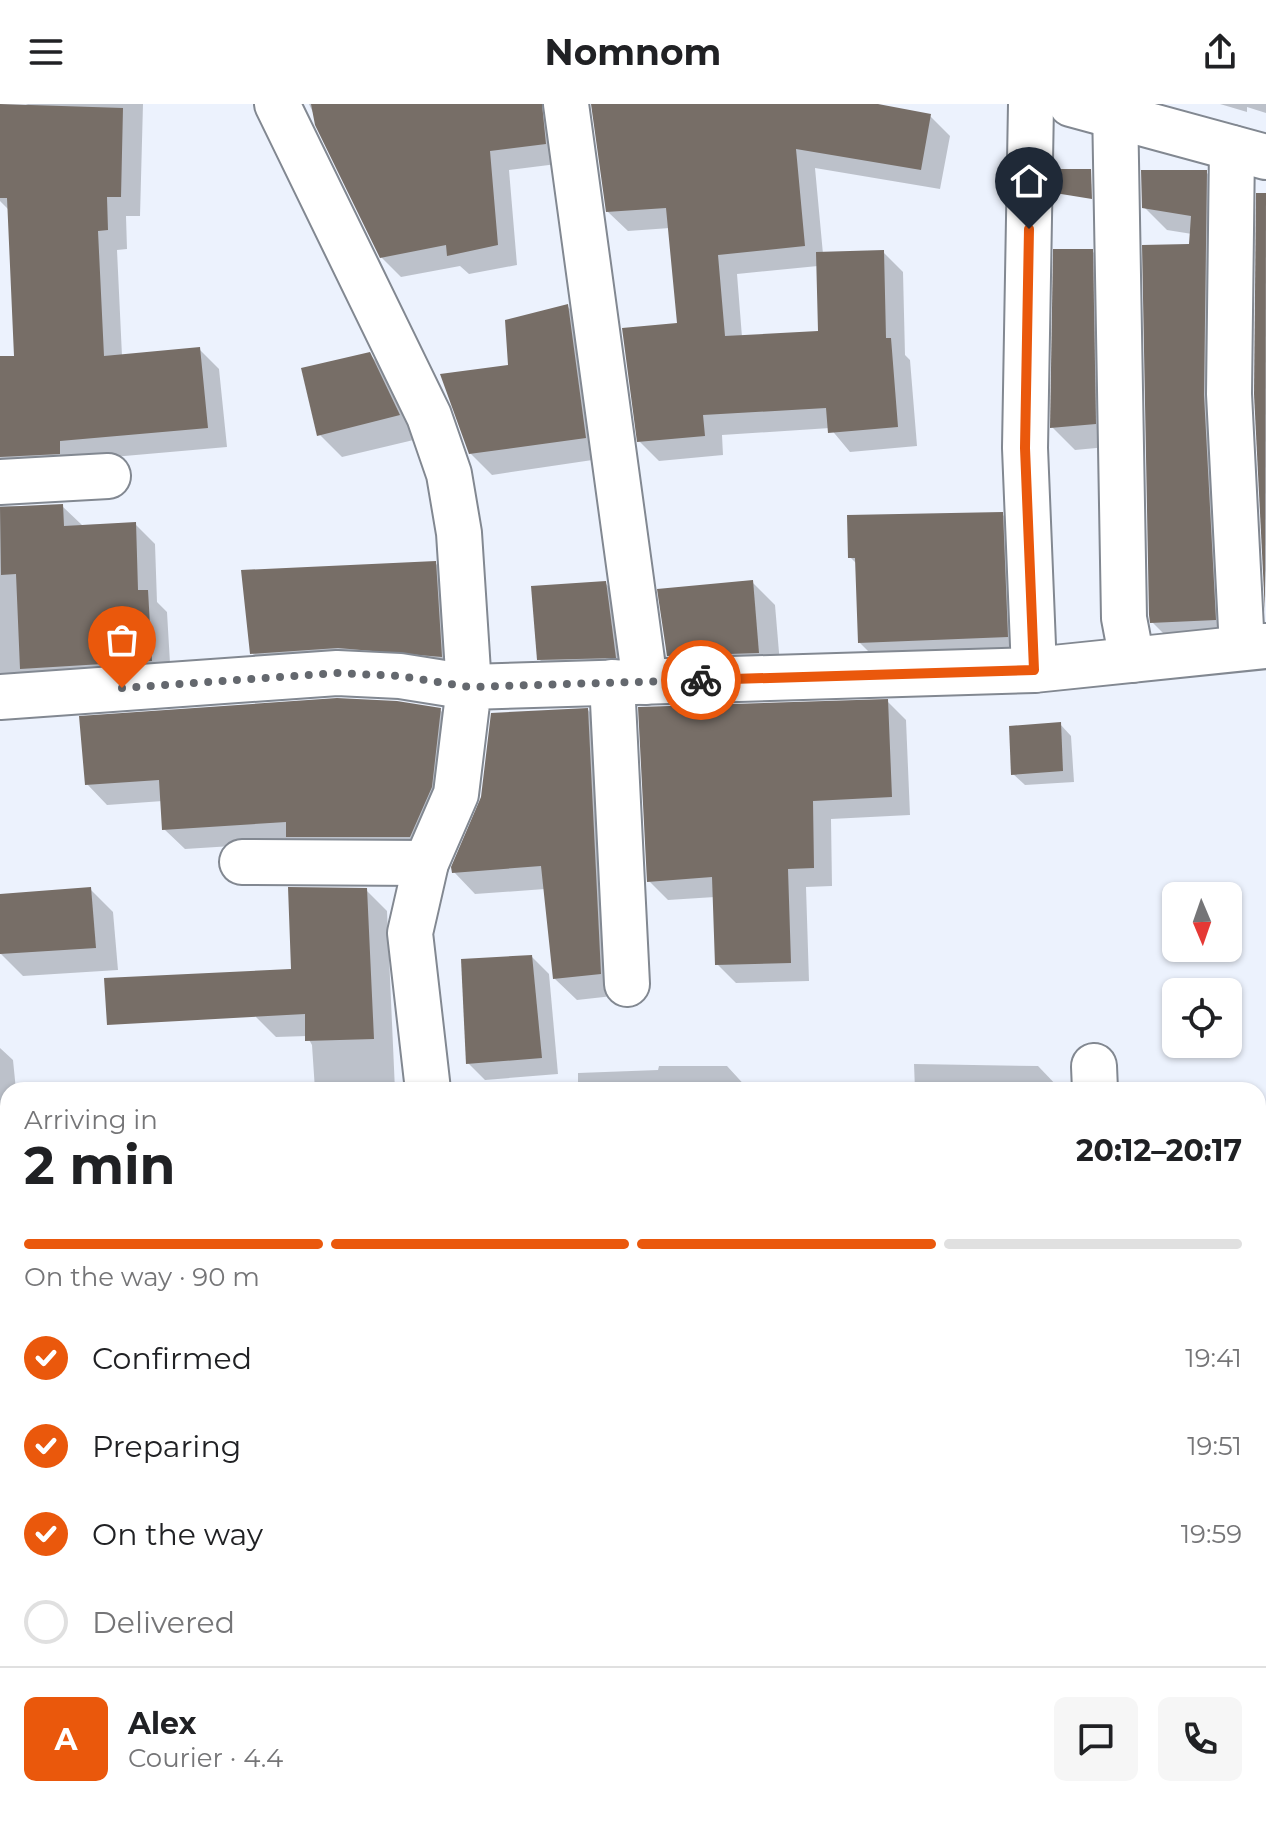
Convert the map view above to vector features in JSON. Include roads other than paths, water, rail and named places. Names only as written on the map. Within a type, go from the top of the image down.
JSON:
[{"type":"street","points":[[277,104],[429,416],[449,474],[459,533],[469,687],[456,794],[426,863],[410,933],[427,1082]]},
{"type":"street","points":[[566,104],[628,682],[627,984]]},
{"type":"street","points":[[1031,104],[1025,448],[1034,670]]},
{"type":"street","points":[[0,697],[337,673],[400,676],[469,687],[1034,670],[1254,647],[1229,394],[1249,152],[1114,110],[1071,104]]},
{"type":"street","points":[[1114,110],[1124,618],[1132,660]]},
{"type":"street","points":[[0,482],[108,476]]},
{"type":"street","points":[[242,862],[426,863]]}]
